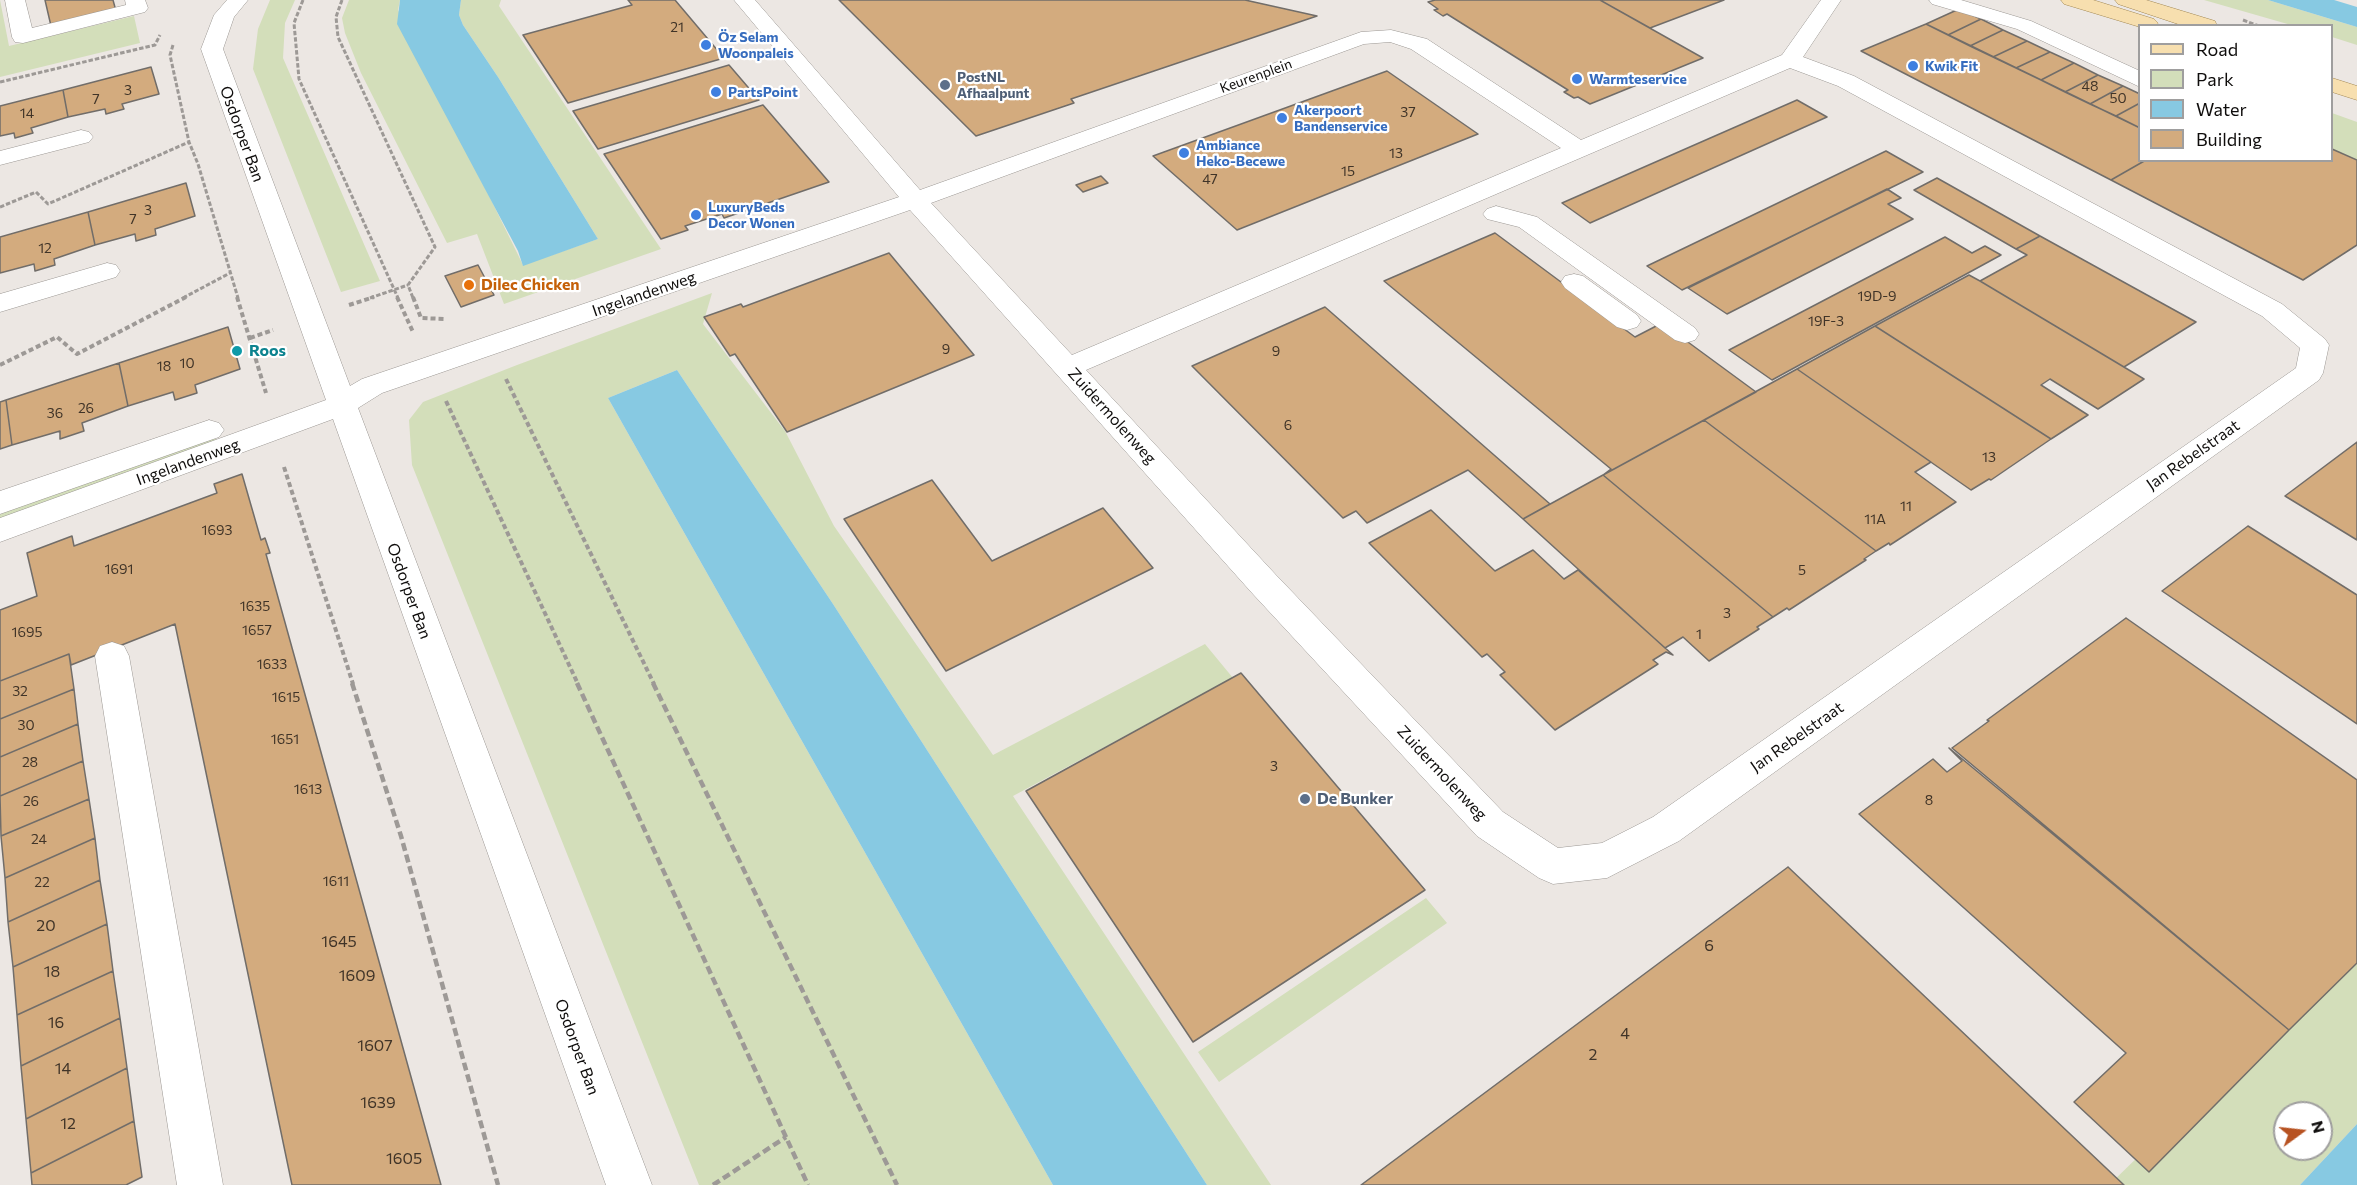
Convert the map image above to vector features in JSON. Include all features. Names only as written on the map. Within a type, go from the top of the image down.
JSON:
[{"type":"main road","points":[[2071,0],[2148,24]]},
{"type":"main road","points":[[2125,0],[2201,24]]},
{"type":"main road","points":[[2333,67],[2357,75]]},
{"type":"main road","points":[[2333,86],[2357,93]]},
{"type":"street","points":[[15,0],[23,38],[138,8],[135,0]]},
{"type":"street","name":"Osdorper Ban","points":[[238,0],[224,15],[212,49],[337,396],[628,1185]]},
{"type":"street","name":"Zuidermolenweg","points":[[744,0],[915,200],[1264,584],[1490,824]]},
{"type":"street","points":[[1068,367],[1790,60],[1831,0]]},
{"type":"street","points":[[1939,0],[2024,25],[2138,80]]},
{"type":"street","name":"Keurenplein","points":[[915,200],[1361,38],[1391,36],[1419,44],[1578,149]]},
{"type":"street","name":"Jan Rebelstraat","points":[[1490,824],[1552,866],[1607,860],[1666,829],[2309,374],[2315,345],[2272,310],[1846,81],[1790,60]]},
{"type":"street","points":[[0,158],[81,137]]},
{"type":"street","points":[[1471,195],[1496,214],[1528,222],[1685,334]]},
{"type":"street","name":"Ingelandenweg","points":[[0,530],[337,396],[490,347],[915,200]]},
{"type":"street","points":[[1496,214],[1503,229],[1627,321]]},
{"type":"street","points":[[0,303],[107,272]]},
{"type":"street","name":"Ingelandenweg","points":[[0,503],[272,420]]},
{"type":"street","points":[[112,656],[200,1185]]},
{"type":"path","points":[[303,0],[294,22],[299,79],[393,290],[808,1185]]},
{"type":"path","points":[[342,0],[336,17],[338,37],[435,247],[408,285],[421,318],[480,320],[490,347],[897,1185]]},
{"type":"path","points":[[175,39],[170,55],[189,142],[198,164],[272,420],[401,836],[498,1185]]},
{"type":"path","points":[[0,207],[36,192],[48,204],[189,142]]},
{"type":"path","points":[[0,365],[57,337],[77,354],[230,273]]},
{"type":"path","points":[[713,1185],[786,1137]]},
{"type":"green space","points":[[0,0],[9,46],[134,16],[140,43],[0,77]]},
{"type":"green space","points":[[270,0],[295,0],[285,23],[283,58],[380,281],[341,292],[253,69],[258,29]]},
{"type":"green space","points":[[349,0],[400,0],[398,10],[523,265],[598,239],[498,77],[463,25],[459,15],[461,0],[501,0],[499,6],[661,249],[504,304],[477,234],[447,243],[361,73],[345,33],[342,18]]},
{"type":"green space","points":[[2204,0],[2268,0],[2357,27],[2357,45],[2333,37],[2333,24],[2288,24]]},
{"type":"green space","points":[[2333,113],[2357,122],[2357,163],[2333,152]]},
{"type":"green space","points":[[712,293],[703,324],[785,431],[834,526],[993,755],[1205,644],[1233,678],[1013,796],[1271,1185],[1207,1185],[833,604],[677,370],[608,398],[1053,1185],[699,1185],[412,465],[409,420],[423,402]]},
{"type":"green space","points":[[213,438],[221,442],[0,520],[0,513]]},
{"type":"green space","points":[[1426,898],[1447,923],[1219,1082],[1198,1052]]},
{"type":"green space","points":[[2357,944],[2357,1124],[2333,1150],[2333,1101],[2273,1101],[2273,1161],[2322,1161],[2300,1185],[2109,1185]]},
{"type":"water","points":[[400,0],[461,0],[459,15],[463,25],[498,77],[598,239],[523,266],[518,251],[397,24]]},
{"type":"water","points":[[2268,0],[2334,0],[2357,7],[2357,27]]},
{"type":"water","points":[[677,370],[833,604],[1207,1185],[1053,1185],[608,398]]},
{"type":"water","points":[[2357,1124],[2357,1185],[2300,1185],[2322,1161],[2333,1161],[2333,1150]]},
{"type":"building","points":[[45,0],[113,0],[116,11],[51,26]]},
{"type":"building","points":[[628,0],[675,0],[724,58],[568,103],[523,35],[632,5]]},
{"type":"building","points":[[839,0],[1245,0],[1317,16],[1071,99],[1074,103],[976,136]]},
{"type":"building","points":[[1435,0],[1600,0],[1703,58],[1590,104],[1564,92],[1568,90],[1447,14],[1443,16],[1434,10],[1438,9],[1428,2]]},
{"type":"building","points":[[1600,0],[1724,0],[1650,28]]},
{"type":"building","points":[[1959,9],[1981,19],[1948,35],[1926,24]]},
{"type":"building","points":[[1981,19],[2003,30],[1970,46],[1948,35]]},
{"type":"building","points":[[1926,24],[2138,127],[2138,162],[2142,162],[2111,180],[1861,51]]},
{"type":"building","points":[[2003,30],[2027,41],[1993,57],[1970,46]]},
{"type":"building","points":[[2027,41],[2050,52],[2016,68],[1993,57]]},
{"type":"building","points":[[2050,52],[2074,63],[2041,80],[2016,68]]},
{"type":"building","points":[[2074,63],[2098,75],[2065,92],[2041,80]]},
{"type":"building","points":[[729,65],[759,100],[598,149],[573,111]]},
{"type":"building","points":[[151,67],[159,94],[122,104],[124,109],[106,114],[105,109],[68,117],[63,90]]},
{"type":"building","points":[[1387,71],[1478,134],[1237,230],[1153,156]]},
{"type":"building","points":[[2098,75],[2123,86],[2090,104],[2065,92]]},
{"type":"building","points":[[2123,86],[2138,93],[2138,104],[2116,116],[2090,104]]},
{"type":"building","points":[[63,90],[68,117],[31,128],[33,133],[15,138],[14,133],[0,136],[0,106]]},
{"type":"building","points":[[1797,100],[1827,117],[1590,223],[1562,203]]},
{"type":"building","points":[[2138,104],[2138,127],[2116,116]]},
{"type":"building","points":[[763,105],[829,182],[724,218],[722,214],[685,226],[688,230],[661,239],[604,154]]},
{"type":"building","points":[[2333,149],[2357,160],[2357,245],[2303,280],[2111,180],[2142,162],[2333,162]]},
{"type":"building","points":[[1886,151],[1923,172],[1682,290],[1647,266]]},
{"type":"building","points":[[1101,176],[1108,183],[1083,192],[1076,185]]},
{"type":"building","points":[[1937,178],[2040,236],[2016,249],[1914,190]]},
{"type":"building","points":[[186,183],[195,216],[155,229],[156,235],[136,241],[135,234],[95,245],[88,212]]},
{"type":"building","points":[[1887,189],[1901,198],[1888,204],[1913,219],[1727,314],[1688,288]]},
{"type":"building","points":[[88,212],[95,245],[54,259],[55,265],[35,271],[34,264],[0,273],[0,237]]},
{"type":"building","points":[[1495,233],[1635,337],[1662,323],[1756,392],[1603,475],[1611,469],[1384,281]]},
{"type":"building","points":[[2040,236],[2196,322],[2124,367],[1980,281],[2027,255],[2016,249]]},
{"type":"building","points":[[1945,237],[1972,253],[1985,246],[2001,255],[1772,380],[1729,350]]},
{"type":"building","points":[[889,253],[974,355],[787,432],[735,354],[730,356],[704,317],[741,304],[743,307]]},
{"type":"building","points":[[478,265],[494,295],[461,307],[445,276]]},
{"type":"building","points":[[1969,275],[2144,379],[2098,409],[2050,379],[2041,385],[2088,415],[2051,439],[1875,326]]},
{"type":"building","points":[[1325,307],[1550,504],[1523,519],[1468,470],[1367,523],[1356,511],[1343,518],[1192,366]]},
{"type":"building","points":[[1875,326],[2051,439],[1991,480],[1971,490],[1797,369]]},
{"type":"building","points":[[228,327],[240,369],[195,385],[197,393],[175,400],[173,392],[128,406],[119,363]]},
{"type":"building","points":[[119,363],[128,406],[82,423],[84,431],[60,439],[60,431],[12,445],[6,400]]},
{"type":"building","points":[[1797,369],[1931,462],[1915,472],[1956,502],[1890,545],[1889,543],[1876,551],[1704,420]]},
{"type":"building","points":[[6,400],[12,445],[0,449],[0,402]]},
{"type":"building","points":[[1704,420],[1876,551],[1864,559],[1866,560],[1789,610],[1787,608],[1773,617],[1603,475]]},
{"type":"building","points":[[2357,442],[2357,540],[2285,496]]},
{"type":"building","points":[[242,474],[261,540],[265,538],[270,553],[266,554],[441,1185],[292,1185],[175,624],[71,665],[69,654],[0,681],[0,610],[37,596],[27,553],[72,536],[74,546],[217,493],[214,484]]},
{"type":"building","points":[[1603,475],[1773,617],[1757,627],[1759,629],[1709,661],[1683,637],[1665,648],[1523,519]]},
{"type":"building","points":[[932,480],[992,561],[1103,508],[1153,568],[946,671],[844,519]]},
{"type":"building","points":[[1431,510],[1495,571],[1533,550],[1564,579],[1578,570],[1673,655],[1666,652],[1653,660],[1658,664],[1555,730],[1500,675],[1505,672],[1487,654],[1482,657],[1369,543]]},
{"type":"building","points":[[2248,526],[2357,595],[2357,724],[2162,591]]},
{"type":"building","points":[[2126,618],[2357,780],[2357,963],[2289,1030],[1952,748]]},
{"type":"building","points":[[69,654],[74,689],[0,719],[0,681]]},
{"type":"building","points":[[1241,673],[1425,890],[1193,1042],[1026,791]]},
{"type":"building","points":[[74,689],[78,724],[0,757],[0,719]]},
{"type":"building","points":[[78,724],[83,761],[0,796],[0,757]]},
{"type":"building","points":[[1949,748],[2289,1030],[2149,1172],[2074,1102],[2126,1053],[1859,814],[1933,759],[1947,772],[1962,761]]},
{"type":"building","points":[[83,761],[89,799],[1,836],[0,796]]},
{"type":"building","points":[[89,799],[95,838],[5,878],[1,836]]},
{"type":"building","points":[[95,838],[100,880],[8,922],[5,878]]},
{"type":"building","points":[[1788,867],[2124,1185],[1361,1185]]},
{"type":"building","points":[[100,880],[107,924],[13,967],[8,922]]},
{"type":"building","points":[[107,924],[113,971],[17,1015],[13,967]]},
{"type":"building","points":[[113,971],[120,1018],[21,1066],[17,1015]]},
{"type":"building","points":[[120,1018],[127,1068],[26,1119],[21,1066]]},
{"type":"building","points":[[127,1068],[134,1121],[31,1173],[26,1119]]},
{"type":"building","points":[[134,1121],[142,1177],[126,1185],[32,1185],[31,1173]]},
{"type":"place","name":"Öz Selam Woonpaleis","points":[[706,45]]},
{"type":"place","name":"Kwik Fit","points":[[1913,66]]},
{"type":"place","name":"Warmteservice","points":[[1577,79]]},
{"type":"place","name":"PostNL Afhaalpunt","points":[[945,85]]},
{"type":"place","name":"PartsPoint","points":[[716,92]]},
{"type":"place","name":"Akerpoort Bandenservice","points":[[1282,118]]},
{"type":"place","name":"Ambiance Heko-Becewe","points":[[1184,153]]},
{"type":"place","name":"LuxuryBeds Decor Wonen","points":[[696,215]]},
{"type":"place","name":"Dilec Chicken","points":[[469,285]]},
{"type":"place","name":"Roos","points":[[237,351]]},
{"type":"place","name":"De Bunker","points":[[1305,799]]}]
